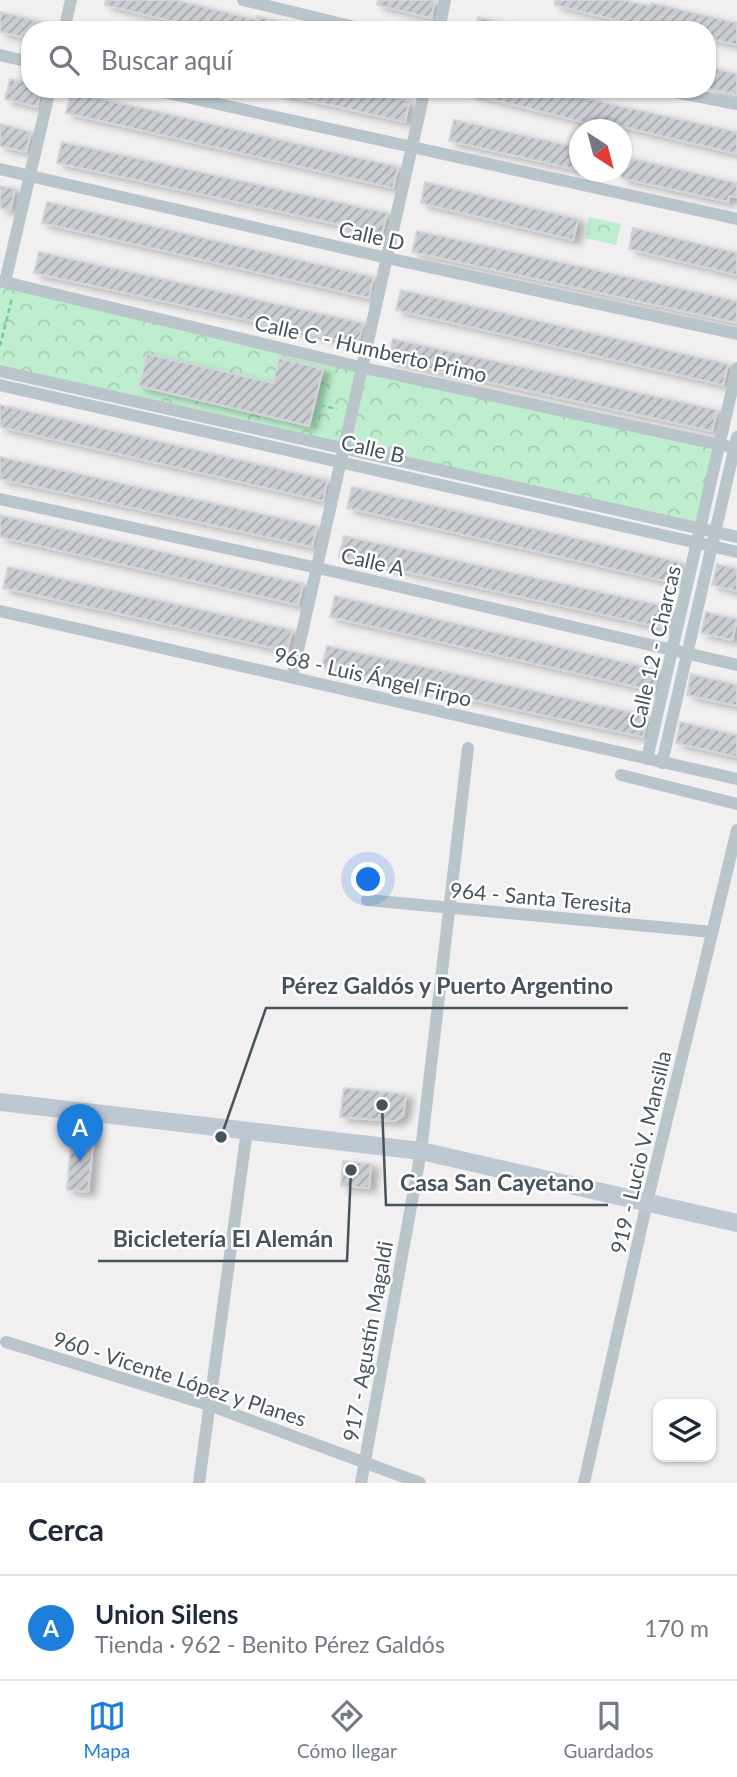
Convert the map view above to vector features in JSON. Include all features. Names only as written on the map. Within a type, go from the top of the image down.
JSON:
[{"type":"main road","points":[[0,1102],[421,1151],[737,1223]]},
{"type":"street","points":[[66,21],[71,0]]},
{"type":"street","points":[[243,0],[330,21]]},
{"type":"street","points":[[441,21],[445,0]]},
{"type":"street","points":[[0,55],[21,60]]},
{"type":"street","points":[[7,283],[48,98]]},
{"type":"street","points":[[189,98],[737,219]]},
{"type":"street","points":[[292,677],[423,98]]},
{"type":"street","points":[[706,98],[737,104]]},
{"type":"street","name":"Calle D","points":[[0,169],[387,258],[737,334]]},
{"type":"street","name":"Calle C - Humberto Primo","points":[[7,283],[364,368],[721,445],[736,443]]},
{"type":"street","name":"Calle 12 - Charcas","points":[[647,759],[737,368]]},
{"type":"street","name":"Calle B","points":[[0,371],[312,440],[344,454],[737,552]]},
{"type":"street","name":"Calle B","points":[[0,384],[737,537]]},
{"type":"street","name":"Calle 12 - Charcas","points":[[662,763],[736,443]]},
{"type":"street","name":"Calle A","points":[[0,499],[318,568],[737,665]]},
{"type":"street","name":"968 - Luis Ángel Firpo","points":[[0,611],[737,779]]},
{"type":"street","name":"917 - Agustín Magaldi","points":[[361,1483],[421,1151],[468,748]]},
{"type":"street","points":[[621,775],[737,804]]},
{"type":"street","name":"919 - Lucio V. Mansilla","points":[[584,1483],[647,1202],[737,830]]},
{"type":"street","name":"964 - Santa Teresita","points":[[367,900],[712,932]]},
{"type":"street","points":[[199,1483],[247,1130]]},
{"type":"street","name":"960 - Vicente López y Planes","points":[[6,1342],[209,1405],[419,1483]]},
{"type":"path","points":[[0,346],[7,283]]},
{"type":"path","points":[[312,440],[331,360]]},
{"type":"path","points":[[320,405],[353,413]]},
{"type":"green space","points":[[589,217],[621,224],[616,245],[585,238]]},
{"type":"green space","points":[[0,281],[721,445],[701,529],[0,371]]},
{"type":"building","points":[[106,0],[175,0],[257,20],[257,16],[278,21],[171,21],[105,5]]},
{"type":"building","points":[[378,0],[435,0],[431,18],[377,5]]},
{"type":"building","points":[[555,0],[622,0],[650,6],[651,3],[737,23],[737,45],[716,40],[716,21],[619,21],[555,5]]},
{"type":"building","points":[[0,12],[38,21],[21,21],[21,37],[0,32]]},
{"type":"building","points":[[478,17],[496,21],[477,21]]},
{"type":"building","points":[[716,69],[737,74],[737,95],[716,90]]},
{"type":"building","points":[[10,79],[21,81],[21,98],[39,98],[37,107],[5,99]]},
{"type":"building","points":[[70,98],[97,98],[398,167],[393,188],[66,113]]},
{"type":"building","points":[[298,98],[395,98],[409,101],[405,122]]},
{"type":"building","points":[[486,98],[583,98],[737,132],[737,154],[632,129],[632,119],[571,119]]},
{"type":"building","points":[[454,120],[569,146],[569,168],[449,141]]},
{"type":"building","points":[[0,124],[31,132],[26,152],[0,146]]},
{"type":"building","points":[[62,142],[387,213],[382,234],[57,163]]},
{"type":"building","points":[[632,159],[737,183],[737,197],[729,196],[728,202],[632,180]]},
{"type":"building","points":[[425,182],[578,219],[573,240],[421,203]]},
{"type":"building","points":[[0,186],[15,189],[10,210],[0,208]]},
{"type":"building","points":[[47,202],[373,277],[369,298],[42,223]]},
{"type":"building","points":[[633,228],[737,253],[737,275],[629,249]]},
{"type":"building","points":[[417,231],[737,301],[737,323],[412,252]]},
{"type":"building","points":[[39,252],[363,323],[358,344],[34,273]]},
{"type":"building","points":[[401,290],[728,364],[723,385],[396,310]]},
{"type":"building","points":[[393,339],[717,410],[712,431],[388,360]]},
{"type":"building","points":[[147,354],[273,383],[279,358],[323,369],[309,426],[139,386]]},
{"type":"building","points":[[0,405],[327,480],[323,501],[0,427]]},
{"type":"building","points":[[0,457],[317,526],[312,547],[0,479]]},
{"type":"building","points":[[352,487],[679,562],[674,583],[347,508]]},
{"type":"building","points":[[0,515],[303,584],[298,605],[0,537]]},
{"type":"building","points":[[344,536],[668,607],[664,628],[339,557]]},
{"type":"building","points":[[717,564],[737,569],[737,591],[712,585]]},
{"type":"building","points":[[8,567],[292,630],[287,651],[3,588]]},
{"type":"building","points":[[335,596],[658,670],[654,691],[330,617]]},
{"type":"building","points":[[706,612],[737,619],[732,640],[701,633]]},
{"type":"building","points":[[327,646],[648,716],[643,737],[322,667]]},
{"type":"building","points":[[691,674],[737,685],[737,706],[687,695]]},
{"type":"building","points":[[680,722],[737,735],[737,757],[676,743]]},
{"type":"building","points":[[344,1088],[406,1094],[403,1116],[395,1121],[340,1117]]},
{"type":"building","points":[[72,1132],[94,1134],[88,1192],[67,1190]]},
{"type":"building","points":[[343,1161],[371,1164],[369,1188],[341,1186]]},
{"type":"place","name":"Casa San Cayetano","points":[[382,1105]]},
{"type":"place","name":"Pérez Galdós y Puerto Argentino","points":[[221,1137]]},
{"type":"place","name":"Union Silens","points":[[80,1162]]},
{"type":"place","name":"Bicicletería El Alemán","points":[[351,1170]]}]
